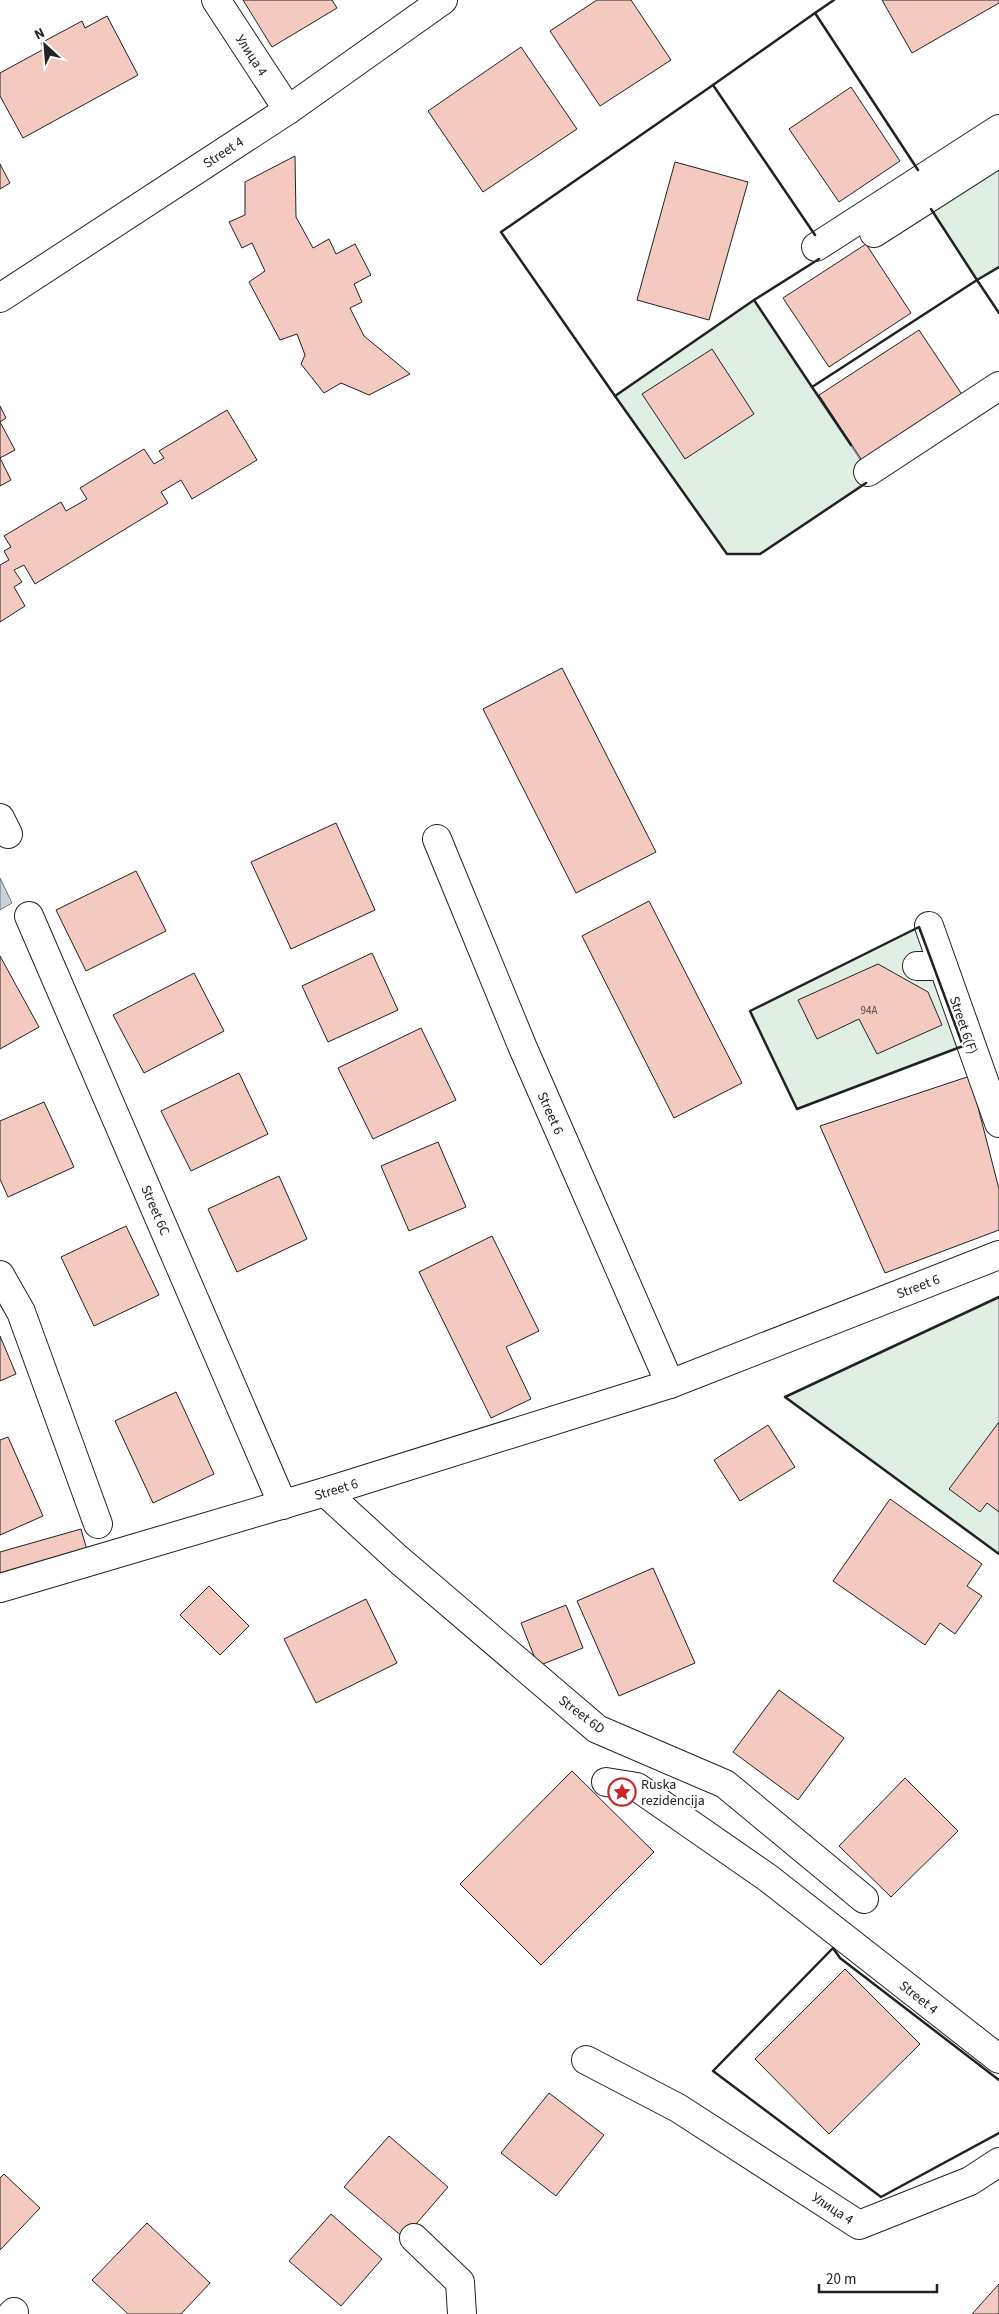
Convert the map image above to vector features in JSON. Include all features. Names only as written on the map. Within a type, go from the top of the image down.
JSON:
[{"type":"street","name":"Улица 4","points":[[216,0],[288,110]]},
{"type":"street","name":"Street 4","points":[[0,298],[288,110],[443,0]]},
{"type":"street","points":[[816,247],[999,129]]},
{"type":"street","points":[[874,233],[999,153]]},
{"type":"street","points":[[868,472],[999,386]]},
{"type":"street","name":"Street 6","points":[[437,839],[523,1048],[670,1384]]},
{"type":"street","name":"Street 6C","points":[[29,916],[283,1505]]},
{"type":"street","name":"Street 6(F)","points":[[929,926],[930,966],[999,1123]]},
{"type":"street","name":"Street 6","points":[[0,1588],[283,1505],[670,1384],[999,1255]]},
{"type":"street","points":[[0,1275],[21,1312],[98,1524]]},
{"type":"street","name":"Street 6D","points":[[324,1492],[398,1559],[597,1729],[725,1784],[864,1899]]},
{"type":"street","name":"Street 4","points":[[606,1782],[636,1787],[768,1878],[999,2059]]},
{"type":"street","name":"Улица 4","points":[[586,2060],[678,2108],[859,2226],[970,2181],[999,2162]]},
{"type":"street","points":[[414,2238],[460,2282],[463,2312]]},
{"type":"green space","points":[[999,162],[999,267],[977,280],[929,205]]},
{"type":"green space","points":[[754,300],[873,479],[760,554],[727,554],[615,396]]},
{"type":"green space","points":[[919,927],[963,1046],[797,1109],[750,1011]]},
{"type":"green space","points":[[999,1297],[999,1554],[785,1397]]},
{"type":"shaded area","points":[[0,878],[12,903],[0,910]]},
{"type":"building","points":[[243,0],[332,0],[337,8],[272,47]]},
{"type":"building","points":[[597,0],[631,0],[671,60],[600,106],[550,31]]},
{"type":"building","points":[[882,0],[999,0],[999,3],[912,53]]},
{"type":"building","points":[[107,16],[138,75],[23,138],[0,96],[0,73],[44,49],[41,43],[82,21],[85,28]]},
{"type":"building","points":[[521,47],[577,129],[483,192],[428,111]]},
{"type":"building","points":[[851,87],[900,161],[839,202],[789,129]]},
{"type":"building","points":[[295,156],[296,217],[313,248],[329,239],[336,254],[355,244],[371,275],[354,284],[362,302],[350,308],[364,336],[410,374],[369,395],[341,383],[324,393],[301,364],[305,355],[297,334],[280,340],[249,282],[265,271],[252,243],[242,248],[229,222],[245,215],[245,182]]},
{"type":"building","points":[[675,162],[748,182],[709,320],[637,300]]},
{"type":"building","points":[[0,164],[10,183],[0,189]]},
{"type":"building","points":[[866,244],[911,313],[829,367],[783,298]]},
{"type":"building","points":[[919,330],[963,396],[863,462],[819,395]]},
{"type":"building","points":[[712,349],[754,414],[685,459],[642,394]]},
{"type":"building","points":[[0,406],[6,418],[0,422]]},
{"type":"building","points":[[227,410],[257,460],[192,499],[181,480],[161,492],[168,503],[35,584],[24,565],[14,570],[22,582],[14,587],[25,606],[0,622],[0,565],[9,560],[4,551],[11,547],[4,536],[61,502],[66,511],[87,499],[80,488],[144,449],[154,464],[164,458],[159,451]]},
{"type":"building","points":[[0,422],[15,450],[0,458]]},
{"type":"building","points":[[0,458],[11,480],[0,486]]},
{"type":"building","points":[[562,668],[656,852],[576,893],[483,709]]},
{"type":"building","points":[[336,823],[375,910],[291,949],[251,862]]},
{"type":"building","points":[[136,871],[166,931],[86,971],[56,910]]},
{"type":"building","points":[[649,901],[742,1083],[674,1118],[582,936]]},
{"type":"building","points":[[372,953],[398,1010],[328,1042],[302,986]]},
{"type":"building","points":[[0,956],[39,1027],[0,1049]]},
{"type":"building","points":[[878,964],[928,992],[942,1025],[877,1054],[859,1019],[817,1039],[798,1000]]},
{"type":"building","points":[[194,973],[224,1031],[144,1073],[113,1015]]},
{"type":"building","points":[[421,1028],[456,1100],[373,1139],[338,1068]]},
{"type":"building","points":[[239,1073],[268,1134],[191,1171],[161,1111]]},
{"type":"building","points":[[970,1076],[999,1189],[999,1230],[885,1273],[820,1126]]},
{"type":"building","points":[[44,1102],[74,1167],[8,1197],[0,1179],[0,1121]]},
{"type":"building","points":[[438,1142],[466,1207],[409,1231],[381,1166]]},
{"type":"building","points":[[279,1176],[307,1239],[237,1272],[208,1209]]},
{"type":"building","points":[[126,1226],[159,1295],[94,1326],[61,1257]]},
{"type":"building","points":[[492,1236],[539,1331],[506,1347],[531,1399],[491,1418],[419,1272]]},
{"type":"building","points":[[0,1336],[16,1374],[0,1381]]},
{"type":"building","points":[[176,1392],[214,1474],[153,1503],[115,1421]]},
{"type":"building","points":[[999,1422],[999,1512],[987,1503],[980,1512],[949,1489]]},
{"type":"building","points":[[768,1425],[795,1467],[740,1501],[714,1460]]},
{"type":"building","points":[[8,1437],[43,1516],[0,1535],[0,1440]]},
{"type":"building","points":[[890,1499],[982,1564],[967,1586],[982,1596],[955,1634],[940,1623],[925,1645],[833,1581]]},
{"type":"building","points":[[81,1529],[89,1557],[0,1583],[0,1552]]},
{"type":"building","points":[[653,1568],[695,1663],[619,1696],[577,1601]]},
{"type":"building","points":[[209,1586],[249,1626],[220,1655],[180,1615]]},
{"type":"building","points":[[366,1599],[397,1663],[316,1703],[284,1639]]},
{"type":"building","points":[[566,1605],[583,1648],[538,1666],[521,1623]]},
{"type":"building","points":[[779,1690],[844,1738],[798,1800],[733,1752]]},
{"type":"building","points":[[572,1771],[654,1852],[541,1965],[460,1884]]},
{"type":"building","points":[[905,1778],[958,1831],[891,1897],[839,1846]]},
{"type":"building","points":[[845,1969],[920,2044],[829,2134],[755,2059]]},
{"type":"building","points":[[549,2093],[604,2135],[556,2196],[501,2153]]},
{"type":"building","points":[[389,2136],[448,2187],[404,2238],[344,2187]]},
{"type":"building","points":[[4,2174],[40,2208],[0,2250],[0,2178]]},
{"type":"building","points":[[331,2214],[382,2259],[341,2306],[289,2261]]},
{"type":"building","points":[[147,2223],[210,2283],[181,2314],[128,2314],[92,2280]]},
{"type":"building","points":[[999,2284],[999,2314],[972,2314]]},
{"type":"wall","points":[[815,13],[834,0]]},
{"type":"wall","points":[[713,85],[815,13],[918,170]]},
{"type":"wall","points":[[615,396],[501,232],[713,85],[815,235]]},
{"type":"wall","points":[[931,209],[977,280],[999,267]]},
{"type":"wall","points":[[819,259],[754,300],[812,387],[977,280],[999,313]]},
{"type":"wall","points":[[754,300],[615,396],[727,554],[760,554],[866,483]]},
{"type":"wall","points":[[812,387],[851,445]]},
{"type":"wall","points":[[919,927],[963,1046],[797,1109],[750,1011],[919,927]]},
{"type":"wall","points":[[999,1297],[785,1397],[999,1554]]},
{"type":"wall","points":[[999,2080],[840,1958],[833,1948],[713,2071],[881,2197],[999,2133]]},
{"type":"place","name":"Ruska rezidencija","points":[[622,1792]]}]
